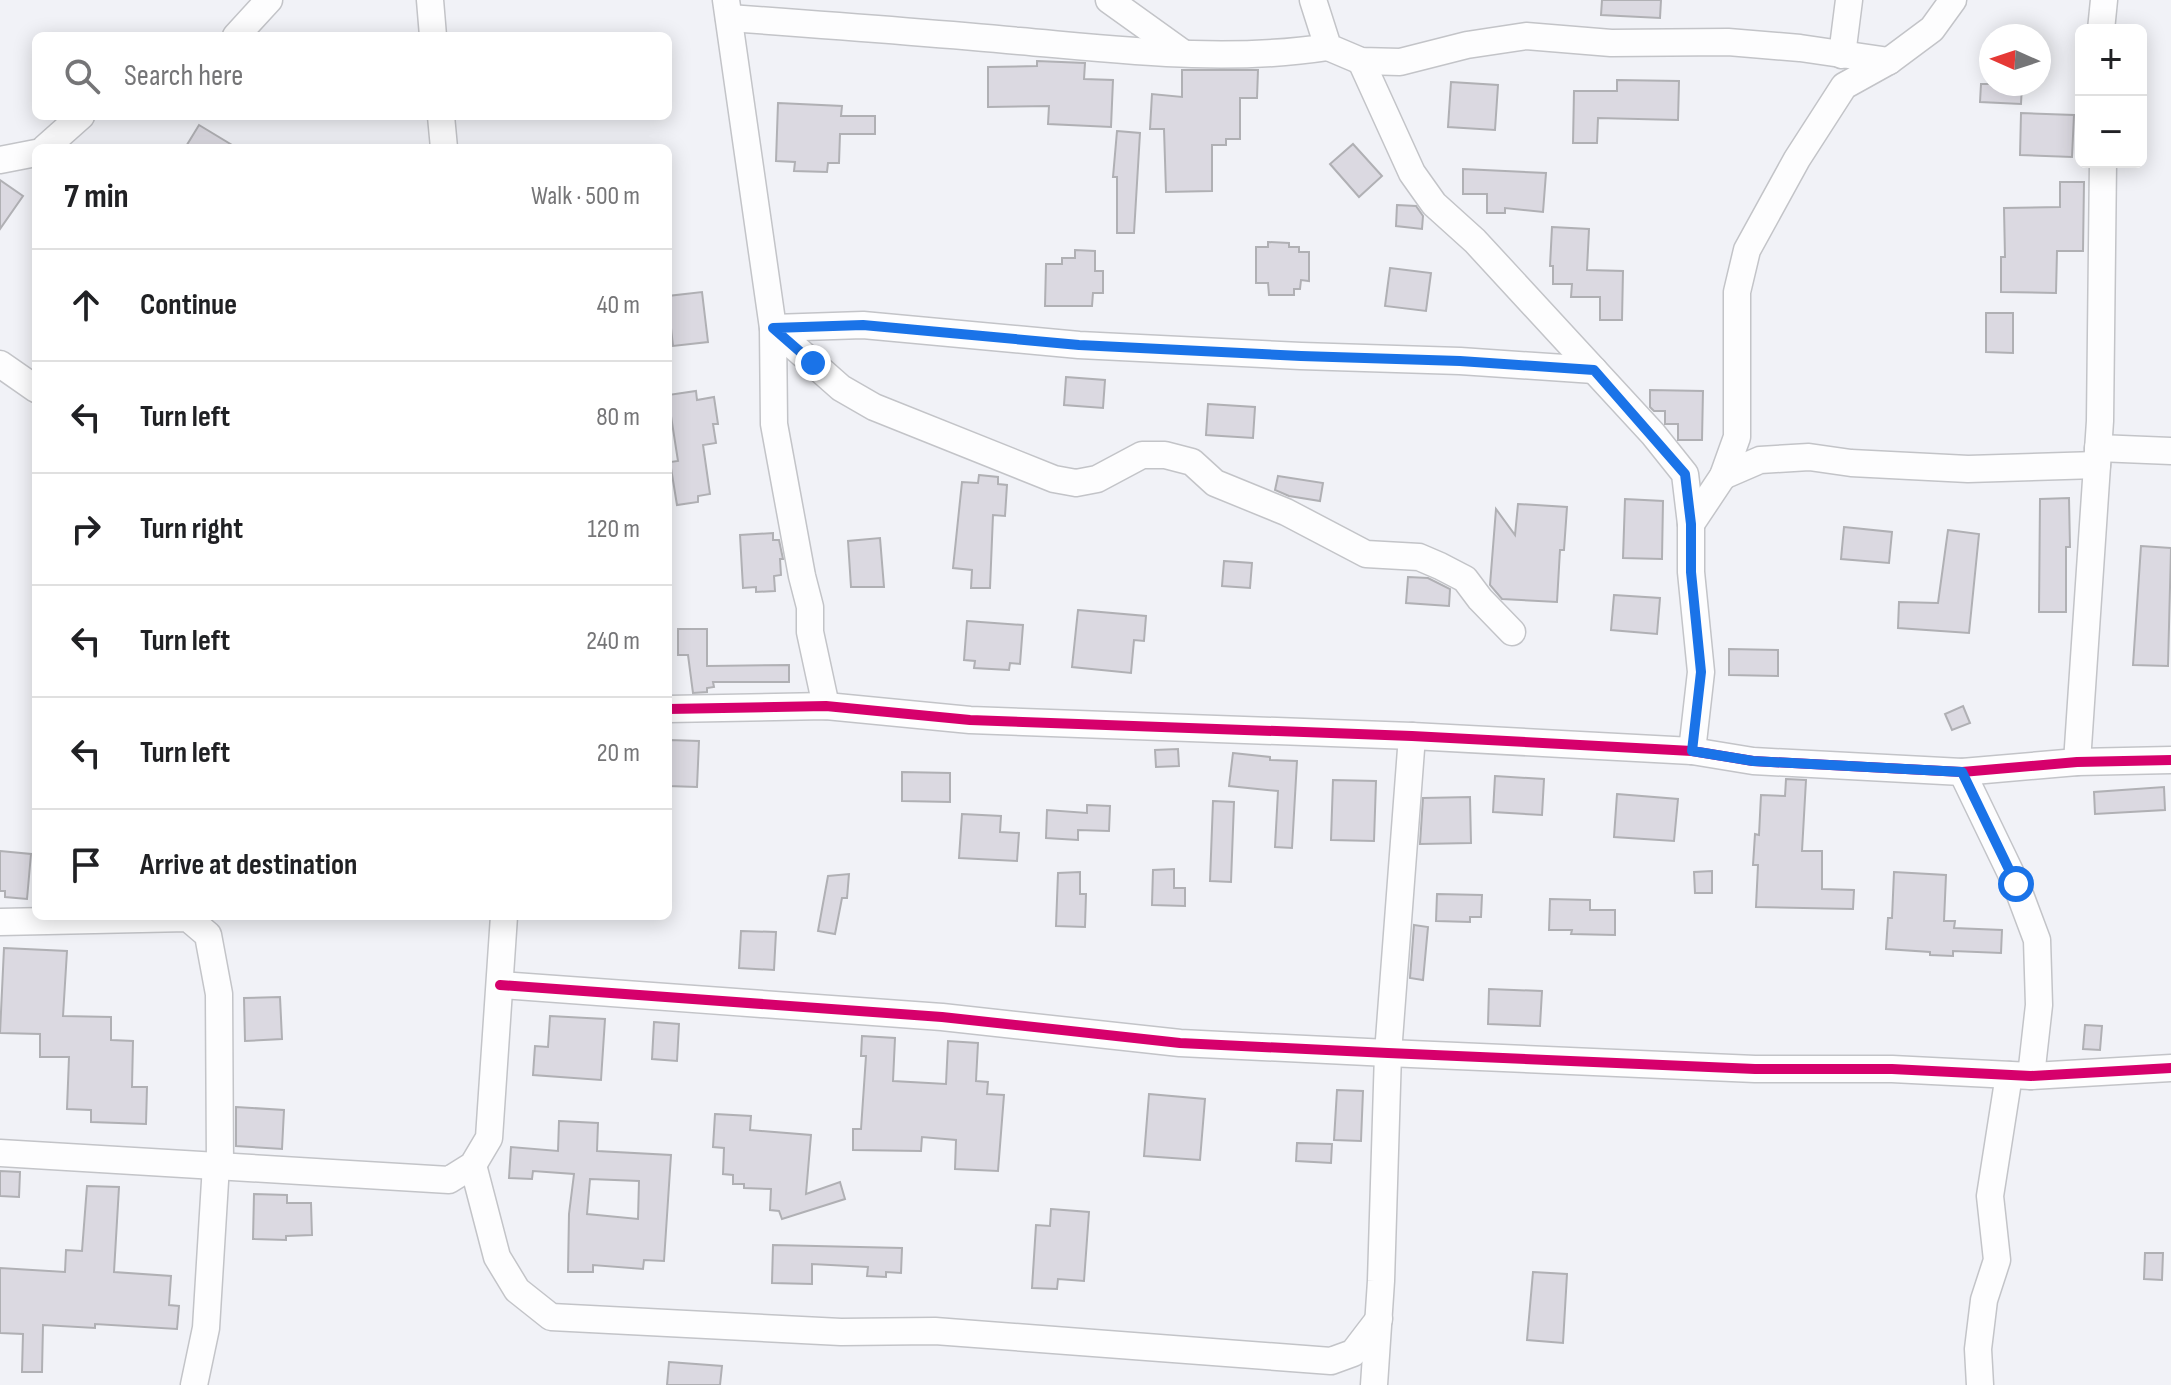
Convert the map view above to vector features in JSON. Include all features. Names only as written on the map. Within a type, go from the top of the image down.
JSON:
[{"type":"street","points":[[240,32],[269,0]]},
{"type":"street","points":[[430,0],[433,32]]},
{"type":"street","points":[[1109,0],[1183,53]]},
{"type":"street","points":[[1313,0],[1328,47]]},
{"type":"street","points":[[1842,55],[1849,0]]},
{"type":"street","points":[[1691,524],[1723,476],[1737,437],[1737,292],[1747,250],[1797,159],[1844,86],[1889,61],[1932,29],[1953,0]]},
{"type":"street","points":[[2102,24],[2104,0]]},
{"type":"street","points":[[826,706],[774,424],[773,328],[728,9],[1183,53],[1287,53],[1328,47],[1361,61],[1400,62],[1467,45],[1526,36],[1611,43],[1728,42],[1889,61]]},
{"type":"street","points":[[1361,61],[1412,173],[1434,204],[1475,241],[1685,474],[1701,672],[1692,751]]},
{"type":"street","points":[[50,144],[76,120]]},
{"type":"street","points":[[441,120],[444,144]]},
{"type":"street","points":[[0,160],[32,154]]},
{"type":"street","points":[[2077,762],[2098,456],[2103,168]]},
{"type":"street","points":[[773,328],[863,325],[1079,345],[1460,361],[1594,370]]},
{"type":"street","points":[[773,328],[841,388],[874,407],[1054,479],[1076,483],[1097,479],[1142,455],[1165,455],[1192,462],[1215,483],[1286,512],[1366,554],[1419,557],[1465,579],[1512,632]]},
{"type":"street","points":[[0,364],[32,386]]},
{"type":"street","points":[[1723,476],[1760,460],[1809,457],[1851,463],[1968,469],[2171,451]]},
{"type":"street","points":[[672,709],[826,706],[970,720],[1412,736],[1692,751],[1753,761],[1962,772],[2077,762],[2171,760]]},
{"type":"street","points":[[1374,1385],[1388,1053],[1412,736]]},
{"type":"street","points":[[1962,772],[2016,884],[2037,940],[2039,1005],[1990,1196],[1997,1260],[1984,1300],[1978,1349],[1980,1385]]},
{"type":"street","points":[[0,922],[94,920]]},
{"type":"street","points":[[190,920],[208,935],[219,994],[218,1166],[206,1328],[194,1385]]},
{"type":"street","points":[[0,1153],[449,1180],[473,1165],[489,1138],[504,920]]},
{"type":"street","points":[[500,985],[942,1017],[1180,1043],[1755,1069],[1892,1069],[2020,1075],[2171,1068]]},
{"type":"street","points":[[473,1165],[497,1257],[517,1290],[551,1317],[841,1332],[935,1331],[1331,1361],[1353,1353],[1379,1319]]},
{"type":"building","points":[[1602,0],[1661,0],[1660,18],[1601,15]]},
{"type":"building","points":[[1037,61],[1085,63],[1084,79],[1113,80],[1111,127],[1048,124],[1049,106],[988,107],[988,67],[1037,66]]},
{"type":"building","points":[[1182,70],[1258,70],[1257,98],[1240,98],[1240,139],[1226,139],[1226,145],[1212,145],[1212,191],[1166,192],[1164,129],[1150,129],[1152,94],[1182,97]]},
{"type":"building","points":[[1617,80],[1679,81],[1678,120],[1598,118],[1597,143],[1573,143],[1574,91],[1617,91]]},
{"type":"building","points":[[1451,82],[1498,85],[1495,130],[1448,127]]},
{"type":"building","points":[[1980,96],[2021,96],[2021,104],[1980,102]]},
{"type":"building","points":[[778,103],[842,106],[841,116],[875,116],[875,134],[840,134],[839,163],[828,163],[827,172],[794,171],[795,162],[776,161]]},
{"type":"building","points":[[2021,113],[2074,115],[2072,157],[2020,155]]},
{"type":"building","points":[[199,125],[230,144],[187,144]]},
{"type":"building","points":[[1117,131],[1140,133],[1134,233],[1117,233],[1117,177],[1113,177]]},
{"type":"building","points":[[1353,144],[1382,176],[1359,197],[1330,164]]},
{"type":"building","points":[[1463,169],[1546,173],[1543,212],[1505,208],[1505,213],[1487,213],[1487,194],[1463,194]]},
{"type":"building","points":[[0,180],[23,196],[0,229]]},
{"type":"building","points":[[2060,182],[2084,182],[2083,251],[2057,251],[2056,293],[2001,292],[2001,257],[2005,257],[2004,208],[2060,207]]},
{"type":"building","points":[[1397,205],[1416,206],[1423,216],[1422,229],[1396,226]]},
{"type":"building","points":[[1552,227],[1589,229],[1587,270],[1623,271],[1622,320],[1600,320],[1600,297],[1571,297],[1572,284],[1553,284],[1553,266],[1550,266]]},
{"type":"building","points":[[1268,242],[1289,243],[1289,247],[1299,247],[1299,252],[1309,252],[1309,281],[1301,280],[1300,289],[1294,289],[1294,295],[1269,295],[1268,283],[1256,283],[1256,247],[1268,247]]},
{"type":"building","points":[[1075,250],[1095,251],[1095,271],[1103,271],[1103,293],[1093,293],[1092,306],[1045,306],[1046,264],[1062,264],[1062,258],[1075,258]]},
{"type":"building","points":[[1390,268],[1431,273],[1426,311],[1385,306]]},
{"type":"building","points":[[702,292],[708,342],[673,346],[672,296]]},
{"type":"building","points":[[1986,313],[2013,313],[2013,353],[1986,352]]},
{"type":"building","points":[[1066,377],[1105,380],[1103,408],[1064,405]]},
{"type":"building","points":[[1650,390],[1703,391],[1702,440],[1678,440],[1678,424],[1665,424],[1665,411],[1654,411],[1650,407]]},
{"type":"building","points":[[696,391],[697,400],[714,397],[718,424],[713,424],[716,443],[703,445],[710,494],[698,496],[698,502],[677,505],[672,474],[672,462],[678,461],[672,422],[672,394]]},
{"type":"building","points":[[1208,404],[1255,407],[1253,438],[1206,435]]},
{"type":"building","points":[[979,475],[998,477],[998,484],[1007,485],[1005,516],[993,515],[990,588],[971,588],[972,570],[953,568],[962,482],[978,483]]},
{"type":"building","points":[[1278,476],[1323,483],[1320,501],[1289,496],[1275,490]]},
{"type":"building","points":[[2069,498],[2066,612],[2039,612],[2040,499]]},
{"type":"building","points":[[1625,499],[1663,501],[1662,559],[1623,558]]},
{"type":"building","points":[[1518,504],[1567,507],[1564,550],[1560,550],[1557,602],[1502,599],[1490,585],[1496,509],[1515,535]]},
{"type":"building","points":[[1844,527],[1892,532],[1889,563],[1841,559]]},
{"type":"building","points":[[1948,530],[1979,534],[1969,633],[1898,628],[1899,602],[1938,603]]},
{"type":"building","points":[[773,533],[773,540],[779,540],[783,559],[780,559],[781,575],[774,576],[775,591],[756,592],[756,587],[743,588],[740,535]]},
{"type":"building","points":[[880,538],[884,587],[851,587],[848,541]]},
{"type":"building","points":[[2141,546],[2171,548],[2168,666],[2133,665]]},
{"type":"building","points":[[1224,561],[1252,563],[1250,588],[1222,586]]},
{"type":"building","points":[[1408,577],[1428,578],[1450,589],[1449,606],[1406,603]]},
{"type":"building","points":[[1614,595],[1660,598],[1657,634],[1611,630]]},
{"type":"building","points":[[1078,610],[1146,616],[1144,641],[1134,640],[1131,673],[1072,667]]},
{"type":"building","points":[[967,621],[1023,625],[1020,664],[1010,663],[1009,670],[974,668],[975,661],[964,660]]},
{"type":"building","points":[[678,629],[707,629],[707,666],[789,665],[789,682],[713,682],[714,687],[707,688],[707,692],[693,693],[688,655],[678,655]]},
{"type":"building","points":[[1729,649],[1778,650],[1778,676],[1729,675]]},
{"type":"building","points":[[1963,706],[1970,723],[1952,730],[1945,714]]},
{"type":"building","points":[[672,740],[699,741],[697,787],[672,786]]},
{"type":"building","points":[[1178,749],[1179,766],[1156,767],[1155,750]]},
{"type":"building","points":[[1233,753],[1297,761],[1292,848],[1275,847],[1278,791],[1229,786]]},
{"type":"building","points":[[902,772],[950,773],[950,802],[902,801]]},
{"type":"building","points":[[1495,776],[1544,779],[1542,815],[1493,812]]},
{"type":"building","points":[[1786,779],[1806,780],[1802,851],[1822,851],[1822,889],[1854,890],[1853,909],[1756,907],[1758,865],[1753,865],[1755,834],[1759,835],[1761,795],[1785,796]]},
{"type":"building","points":[[1333,780],[1376,781],[1374,841],[1331,840]]},
{"type":"building","points":[[2164,787],[2165,810],[2095,814],[2094,792]]},
{"type":"building","points":[[1617,794],[1678,799],[1674,841],[1614,837]]},
{"type":"building","points":[[1470,797],[1471,843],[1420,844],[1423,798]]},
{"type":"building","points":[[1213,801],[1234,802],[1231,882],[1210,881]]},
{"type":"building","points":[[1087,805],[1110,806],[1109,831],[1078,830],[1078,840],[1046,838],[1047,810],[1087,813]]},
{"type":"building","points":[[962,814],[1001,816],[1000,832],[1019,833],[1017,861],[959,858]]},
{"type":"building","points":[[0,851],[31,854],[27,899],[5,897],[5,891],[0,891]]},
{"type":"building","points":[[1174,869],[1174,888],[1185,888],[1185,906],[1152,905],[1153,870]]},
{"type":"building","points":[[1712,871],[1712,893],[1695,893],[1694,872]]},
{"type":"building","points":[[1080,872],[1080,894],[1086,894],[1085,927],[1056,926],[1058,873]]},
{"type":"building","points":[[1894,872],[1946,875],[1944,921],[1955,921],[1954,928],[2002,930],[2001,953],[1953,951],[1953,956],[1886,949],[1888,918],[1892,918]]},
{"type":"building","points":[[849,874],[847,898],[842,898],[835,934],[818,931],[828,876]]},
{"type":"building","points":[[1437,894],[1482,895],[1481,917],[1470,917],[1470,922],[1436,921]]},
{"type":"building","points":[[1550,899],[1590,900],[1590,910],[1615,910],[1615,935],[1549,930]]},
{"type":"building","points":[[1414,925],[1428,927],[1423,980],[1410,978]]},
{"type":"building","points":[[741,931],[776,932],[774,970],[739,968]]},
{"type":"building","points":[[4,948],[67,951],[63,1016],[111,1017],[111,1040],[133,1041],[132,1087],[147,1087],[146,1124],[91,1122],[91,1110],[67,1109],[69,1057],[40,1057],[40,1034],[0,1033]]},
{"type":"building","points":[[1489,989],[1542,991],[1540,1026],[1488,1024]]},
{"type":"building","points":[[280,997],[282,1039],[245,1041],[244,998]]},
{"type":"building","points":[[550,1016],[605,1019],[601,1080],[533,1075],[535,1046],[548,1047]]},
{"type":"building","points":[[654,1022],[679,1024],[677,1061],[652,1059]]},
{"type":"building","points":[[2085,1025],[2102,1026],[2100,1050],[2083,1049]]},
{"type":"building","points":[[862,1036],[895,1038],[893,1081],[946,1084],[948,1041],[978,1043],[976,1081],[988,1082],[987,1094],[1004,1095],[998,1171],[955,1169],[956,1140],[922,1137],[921,1151],[853,1150],[853,1129],[861,1129],[866,1056],[861,1056]]},
{"type":"building","points":[[1337,1090],[1363,1091],[1361,1141],[1334,1140]]},
{"type":"building","points":[[1149,1094],[1205,1099],[1200,1160],[1144,1156]]},
{"type":"building","points":[[236,1107],[284,1110],[282,1149],[236,1146]]},
{"type":"building","points":[[715,1114],[751,1116],[750,1130],[811,1135],[806,1194],[840,1182],[845,1199],[782,1219],[779,1211],[770,1210],[771,1189],[744,1188],[744,1184],[733,1184],[733,1175],[723,1174],[724,1148],[713,1147]]},
{"type":"building","points":[[559,1121],[598,1123],[597,1151],[671,1155],[664,1261],[644,1260],[643,1269],[593,1265],[593,1272],[568,1272],[569,1214],[574,1174],[533,1171],[532,1179],[509,1178],[511,1147],[558,1151]],"holes":[[[590,1179],[639,1181],[638,1219],[587,1214]]]},
{"type":"building","points":[[1297,1143],[1332,1144],[1331,1163],[1296,1161]]},
{"type":"building","points":[[0,1171],[20,1172],[19,1197],[0,1196]]},
{"type":"building","points":[[87,1186],[119,1187],[114,1272],[171,1276],[169,1305],[179,1306],[177,1329],[95,1324],[95,1328],[43,1325],[42,1372],[22,1372],[23,1334],[0,1333],[0,1268],[65,1272],[66,1250],[82,1251]]},
{"type":"building","points":[[254,1194],[287,1195],[287,1203],[311,1203],[312,1235],[286,1236],[286,1240],[253,1239]]},
{"type":"building","points":[[1051,1209],[1089,1212],[1084,1281],[1058,1279],[1057,1289],[1032,1288],[1036,1225],[1050,1226]]},
{"type":"building","points":[[773,1245],[902,1248],[901,1273],[886,1272],[886,1277],[867,1276],[868,1267],[812,1264],[812,1284],[772,1283]]},
{"type":"building","points":[[2145,1253],[2163,1253],[2162,1280],[2144,1279]]},
{"type":"building","points":[[1533,1272],[1567,1274],[1563,1343],[1527,1340]]},
{"type":"building","points":[[669,1362],[722,1366],[720,1385],[667,1385]]},
{"type":"cycle path","points":[[672,709],[826,706],[970,720],[1412,736],[1692,751],[1753,761],[1962,772],[2077,762],[2171,760]]},
{"type":"cycle path","points":[[500,985],[942,1017],[1180,1043],[1755,1069],[1892,1069],[2031,1076],[2171,1068]]},
{"type":"route","points":[[813,363],[773,328],[863,325],[1079,345],[1460,361],[1594,370],[1685,474],[1701,672],[1692,751],[1753,761],[1962,772],[2016,884]]}]
